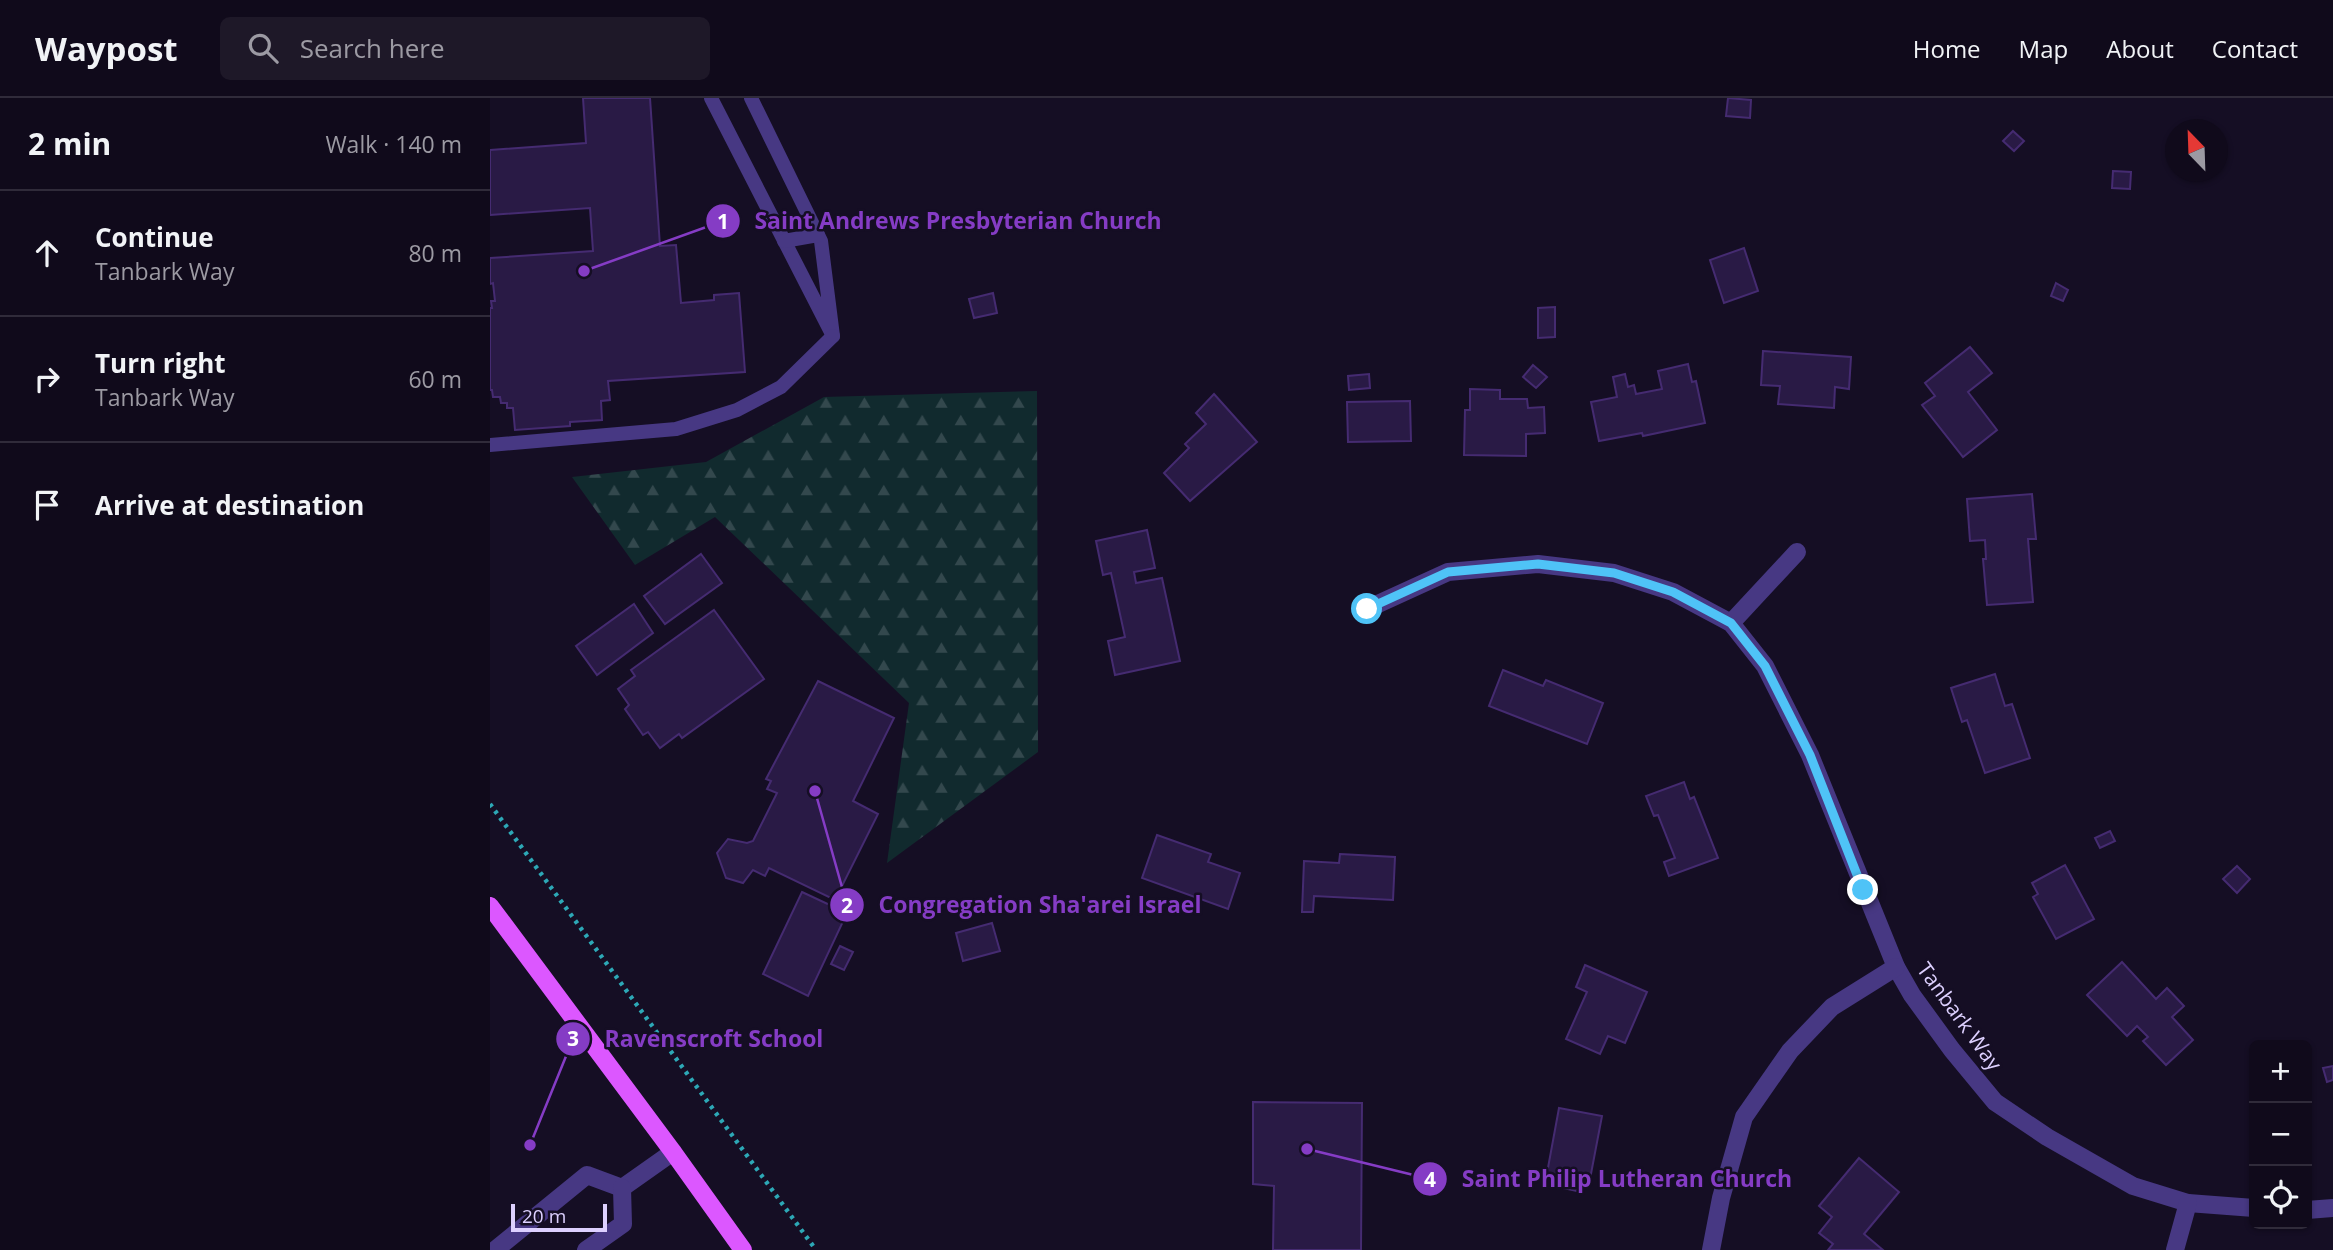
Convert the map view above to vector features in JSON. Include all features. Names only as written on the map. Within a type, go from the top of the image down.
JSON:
[{"type":"main road","points":[[490,906],[743,1250]]},
{"type":"street","points":[[1731,623],[1797,552]]},
{"type":"street","name":"Tanbark Way","points":[[1367,609],[1448,572],[1538,564],[1614,573],[1673,592],[1731,623],[1765,666],[1810,755],[1896,967],[1952,1050],[1995,1102],[2047,1137],[2133,1186],[2188,1203],[2249,1208]]},
{"type":"street","points":[[1711,1250],[1721,1198],[1744,1116],[1790,1051],[1832,1007],[1896,967]]},
{"type":"street","points":[[622,1188],[673,1152]]},
{"type":"street","points":[[495,1250],[587,1175],[622,1188]]},
{"type":"street","points":[[586,1250],[623,1224],[622,1188]]},
{"type":"street","points":[[2175,1250],[2188,1203]]},
{"type":"street","points":[[2312,1210],[2333,1208]]},
{"type":"lane","points":[[711,98],[833,336]]},
{"type":"lane","points":[[751,98],[821,242],[833,336]]},
{"type":"lane","points":[[784,242],[818,235]]},
{"type":"lane","points":[[490,445],[676,429],[737,410],[781,387],[833,336]]},
{"type":"path","points":[[490,804],[816,1250]]},
{"type":"green space","points":[[1037,391],[1038,752],[887,863],[909,703],[715,517],[635,565],[572,477],[706,462],[824,397]]},
{"type":"building","points":[[583,98],[650,98],[660,246],[676,245],[681,303],[714,300],[714,295],[739,293],[745,372],[608,381],[610,400],[601,401],[602,420],[570,422],[570,426],[515,430],[513,408],[507,408],[507,403],[501,403],[500,397],[493,397],[490,390],[490,308],[491,301],[495,301],[493,283],[490,284],[490,258],[593,251],[590,208],[490,215],[490,150],[586,143]]},
{"type":"building","points":[[1728,98],[1751,100],[1750,118],[1726,116]]},
{"type":"building","points":[[2013,131],[2024,141],[2014,151],[2003,141]]},
{"type":"building","points":[[2113,171],[2131,172],[2130,189],[2112,188]]},
{"type":"building","points":[[1744,248],[1758,291],[1724,303],[1710,260]]},
{"type":"building","points":[[2056,283],[2068,290],[2063,301],[2051,296]]},
{"type":"building","points":[[993,293],[997,313],[974,318],[969,299]]},
{"type":"building","points":[[1555,307],[1555,337],[1538,338],[1538,308]]},
{"type":"building","points":[[1970,347],[1992,373],[1968,392],[1997,430],[1963,457],[1922,405],[1935,396],[1925,383]]},
{"type":"building","points":[[1763,351],[1851,357],[1849,389],[1835,387],[1834,408],[1778,404],[1780,386],[1761,385]]},
{"type":"building","points":[[1688,364],[1692,382],[1696,381],[1705,423],[1643,436],[1642,433],[1599,441],[1591,402],[1617,397],[1613,377],[1625,374],[1628,387],[1634,385],[1636,394],[1662,389],[1658,371]]},
{"type":"building","points":[[1533,365],[1547,377],[1536,388],[1523,377]]},
{"type":"building","points":[[1369,374],[1370,388],[1349,390],[1348,376]]},
{"type":"building","points":[[1470,389],[1500,390],[1500,399],[1527,399],[1528,408],[1544,407],[1545,433],[1526,434],[1526,456],[1464,455],[1465,410],[1470,410]]},
{"type":"building","points":[[1214,394],[1257,442],[1190,501],[1164,473],[1189,448],[1185,444],[1206,424],[1196,413]]},
{"type":"building","points":[[1410,401],[1411,441],[1348,442],[1347,402]]},
{"type":"building","points":[[2032,494],[2036,539],[2028,539],[2033,602],[1987,605],[1983,559],[1986,559],[1985,540],[1970,541],[1967,499]]},
{"type":"building","points":[[1147,530],[1155,568],[1134,572],[1136,583],[1162,578],[1180,661],[1115,675],[1108,641],[1125,637],[1111,573],[1103,575],[1096,541]]},
{"type":"building","points":[[701,554],[722,583],[665,624],[644,596]]},
{"type":"building","points":[[634,604],[653,633],[597,675],[576,646]]},
{"type":"building","points":[[714,610],[764,679],[682,738],[679,734],[660,748],[648,732],[643,735],[625,709],[629,705],[618,689],[635,676],[631,670]]},
{"type":"building","points":[[1503,670],[1543,686],[1546,680],[1603,703],[1587,744],[1489,706]]},
{"type":"building","points":[[1995,674],[2005,706],[2012,704],[2030,758],[1985,773],[1967,720],[1962,722],[1951,688]]},
{"type":"building","points":[[818,681],[894,718],[853,801],[878,814],[835,900],[769,868],[765,876],[753,870],[743,883],[726,878],[717,853],[728,839],[747,843],[753,841],[777,793],[767,789],[771,781],[766,779]]},
{"type":"building","points":[[1684,782],[1690,799],[1694,797],[1718,858],[1669,876],[1664,862],[1675,858],[1658,815],[1654,816],[1646,796]]},
{"type":"building","points":[[2110,831],[2115,841],[2100,848],[2095,838]]},
{"type":"building","points":[[1157,835],[1211,854],[1208,862],[1240,873],[1228,909],[1142,878]]},
{"type":"building","points":[[1340,854],[1395,857],[1393,900],[1314,896],[1313,912],[1302,912],[1304,861],[1339,863]]},
{"type":"building","points":[[2065,865],[2094,919],[2056,939],[2033,897],[2038,894],[2032,883]]},
{"type":"building","points":[[2237,866],[2250,879],[2237,893],[2223,879]]},
{"type":"building","points":[[802,892],[847,913],[808,996],[763,974]]},
{"type":"building","points":[[992,923],[1000,951],[963,961],[956,933]]},
{"type":"building","points":[[840,946],[853,952],[844,970],[831,964]]},
{"type":"building","points":[[2122,962],[2156,999],[2167,988],[2184,1006],[2172,1017],[2193,1040],[2166,1065],[2143,1041],[2148,1037],[2137,1026],[2127,1036],[2087,995]]},
{"type":"building","points":[[1585,965],[1647,992],[1625,1043],[1608,1036],[1600,1054],[1566,1039],[1587,992],[1576,987]]},
{"type":"building","points":[[2333,1066],[2333,1080],[2327,1082],[2323,1068]]},
{"type":"building","points":[[1253,1102],[1362,1103],[1361,1250],[1273,1250],[1274,1186],[1253,1184]]},
{"type":"building","points":[[1559,1108],[1602,1116],[1590,1179],[1580,1177],[1577,1191],[1545,1184]]},
{"type":"building","points":[[1859,1158],[1899,1192],[1864,1234],[1883,1250],[1828,1250],[1833,1244],[1819,1233],[1832,1217],[1819,1206]]},
{"type":"place","name":"Saint Andrews Presbyterian Church","points":[[584,271]]},
{"type":"place","name":"Congregation Sha'arei Israel","points":[[815,791]]},
{"type":"place","name":"Ravenscroft School","points":[[530,1145]]},
{"type":"place","name":"Saint Philip Lutheran Church","points":[[1307,1149]]},
{"type":"route","points":[[1367,609],[1448,572],[1538,564],[1614,573],[1673,592],[1731,623],[1765,666],[1810,755],[1863,890]]}]
